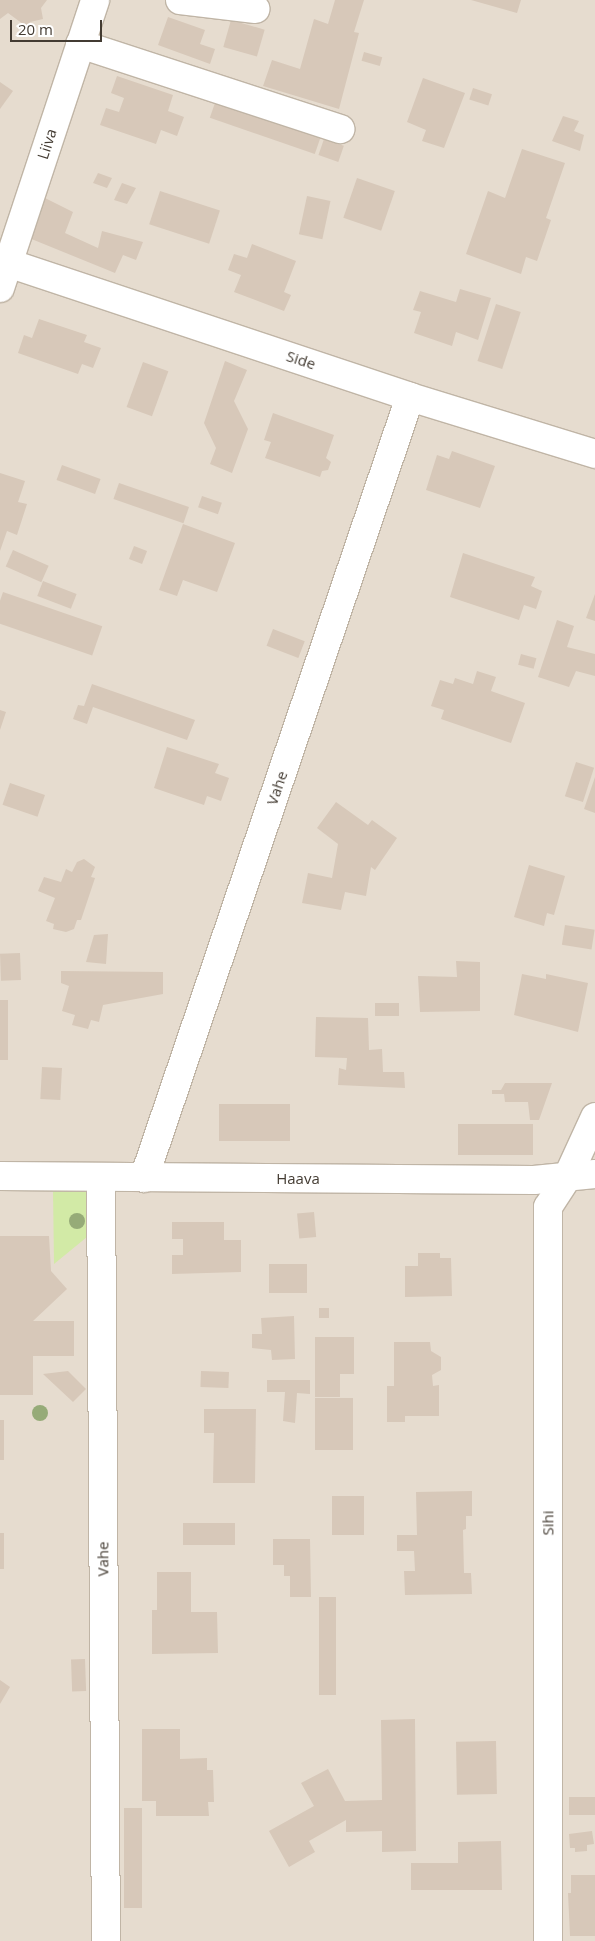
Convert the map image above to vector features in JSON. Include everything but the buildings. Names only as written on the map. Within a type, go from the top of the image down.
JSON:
[{"type":"street","name":"Liiva","points":[[0,288],[95,0]]},
{"type":"street","points":[[180,0],[255,9]]},
{"type":"street","points":[[80,44],[340,129]]},
{"type":"street","name":"Side","points":[[8,262],[410,397],[595,454]]},
{"type":"street","name":"Vahe","points":[[144,1178],[410,397]]},
{"type":"street","name":"Sihi","points":[[548,1941],[548,1207],[568,1178],[595,1117]]},
{"type":"street","name":"Haava","points":[[0,1176],[568,1178],[595,1174]]},
{"type":"street","name":"Vahe","points":[[101,1177],[106,1941]]},
{"type":"shaded area","points":[[0,0],[595,0],[595,1941],[0,1941]]},
{"type":"green space","points":[[53,1190],[88,1190],[87,1237],[54,1264]]}]
